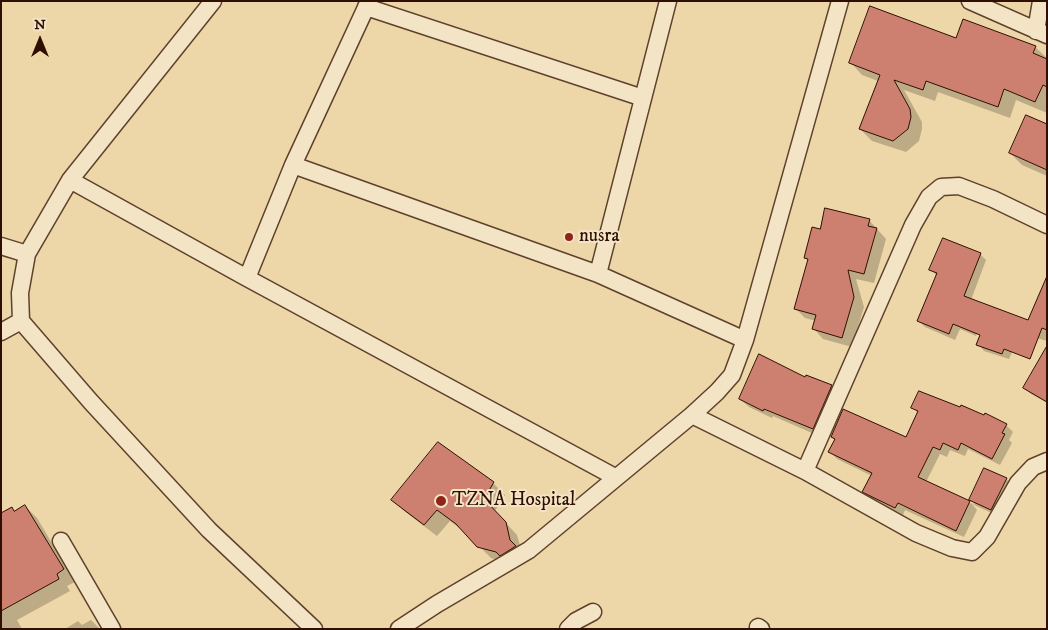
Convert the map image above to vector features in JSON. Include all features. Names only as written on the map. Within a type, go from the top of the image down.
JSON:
[{"type":"street","points":[[213,1],[70,180],[27,254],[20,293],[21,321],[91,402],[209,530],[314,629]]},
{"type":"street","points":[[598,274],[668,1]]},
{"type":"street","points":[[399,629],[437,604],[529,550],[692,415],[732,375],[744,340],[840,1]]},
{"type":"street","points":[[970,1],[1041,33],[1041,1]]},
{"type":"street","points":[[247,278],[293,164],[368,4],[644,98]]},
{"type":"street","points":[[293,164],[598,274],[744,340]]},
{"type":"street","points":[[70,180],[615,477]]},
{"type":"street","points":[[805,471],[913,225],[929,197],[941,186],[959,186],[993,199],[1047,225]]},
{"type":"street","points":[[1,246],[27,254]]},
{"type":"street","points":[[1,332],[21,321]]},
{"type":"street","points":[[692,415],[805,471],[916,533],[952,548],[972,552],[986,537],[1018,484],[1033,466],[1047,461]]},
{"type":"street","points":[[61,540],[112,629]]},
{"type":"street","points":[[568,629],[576,621],[593,612]]},
{"type":"building","points":[[870,6],[956,38],[963,19],[1036,46],[1033,53],[1047,59],[1047,87],[1043,85],[1035,102],[1004,89],[998,107],[926,81],[923,90],[894,80],[910,109],[911,117],[908,129],[893,141],[859,129],[880,75],[849,63]]},
{"type":"building","points":[[1026,115],[1047,124],[1047,170],[1009,153]]},
{"type":"building","points":[[825,208],[870,219],[868,226],[877,228],[864,274],[848,270],[854,297],[842,338],[812,329],[816,315],[794,309],[808,259],[804,258],[812,227],[820,229]]},
{"type":"building","points":[[943,238],[981,253],[964,296],[1028,320],[1047,276],[1047,330],[1042,328],[1030,359],[1004,349],[1002,354],[976,345],[980,335],[953,324],[949,334],[917,321],[937,273],[929,270]]},
{"type":"building","points":[[1047,346],[1047,402],[1023,388]]},
{"type":"building","points":[[759,354],[805,377],[806,375],[832,385],[813,429],[764,409],[763,411],[739,399]]},
{"type":"building","points":[[919,391],[984,415],[985,413],[1007,424],[1002,433],[1005,434],[992,459],[961,443],[958,450],[943,443],[940,450],[933,447],[918,477],[970,501],[956,531],[898,503],[895,508],[862,492],[872,473],[828,452],[835,439],[831,437],[843,409],[906,437],[918,411],[911,408]]},
{"type":"building","name":"TZNA Hospital","points":[[438,442],[494,482],[484,499],[506,522],[510,540],[516,546],[500,556],[496,552],[477,547],[456,524],[437,510],[424,525],[391,500]]},
{"type":"building","points":[[984,468],[1007,478],[991,510],[969,500]]},
{"type":"building","points":[[25,505],[64,569],[57,574],[59,579],[1,611],[1,513],[12,507],[14,511]]},
{"type":"place","name":"nusra","points":[[569,237]]},
{"type":"place","name":"TZNA Hospital","points":[[441,501]]}]
